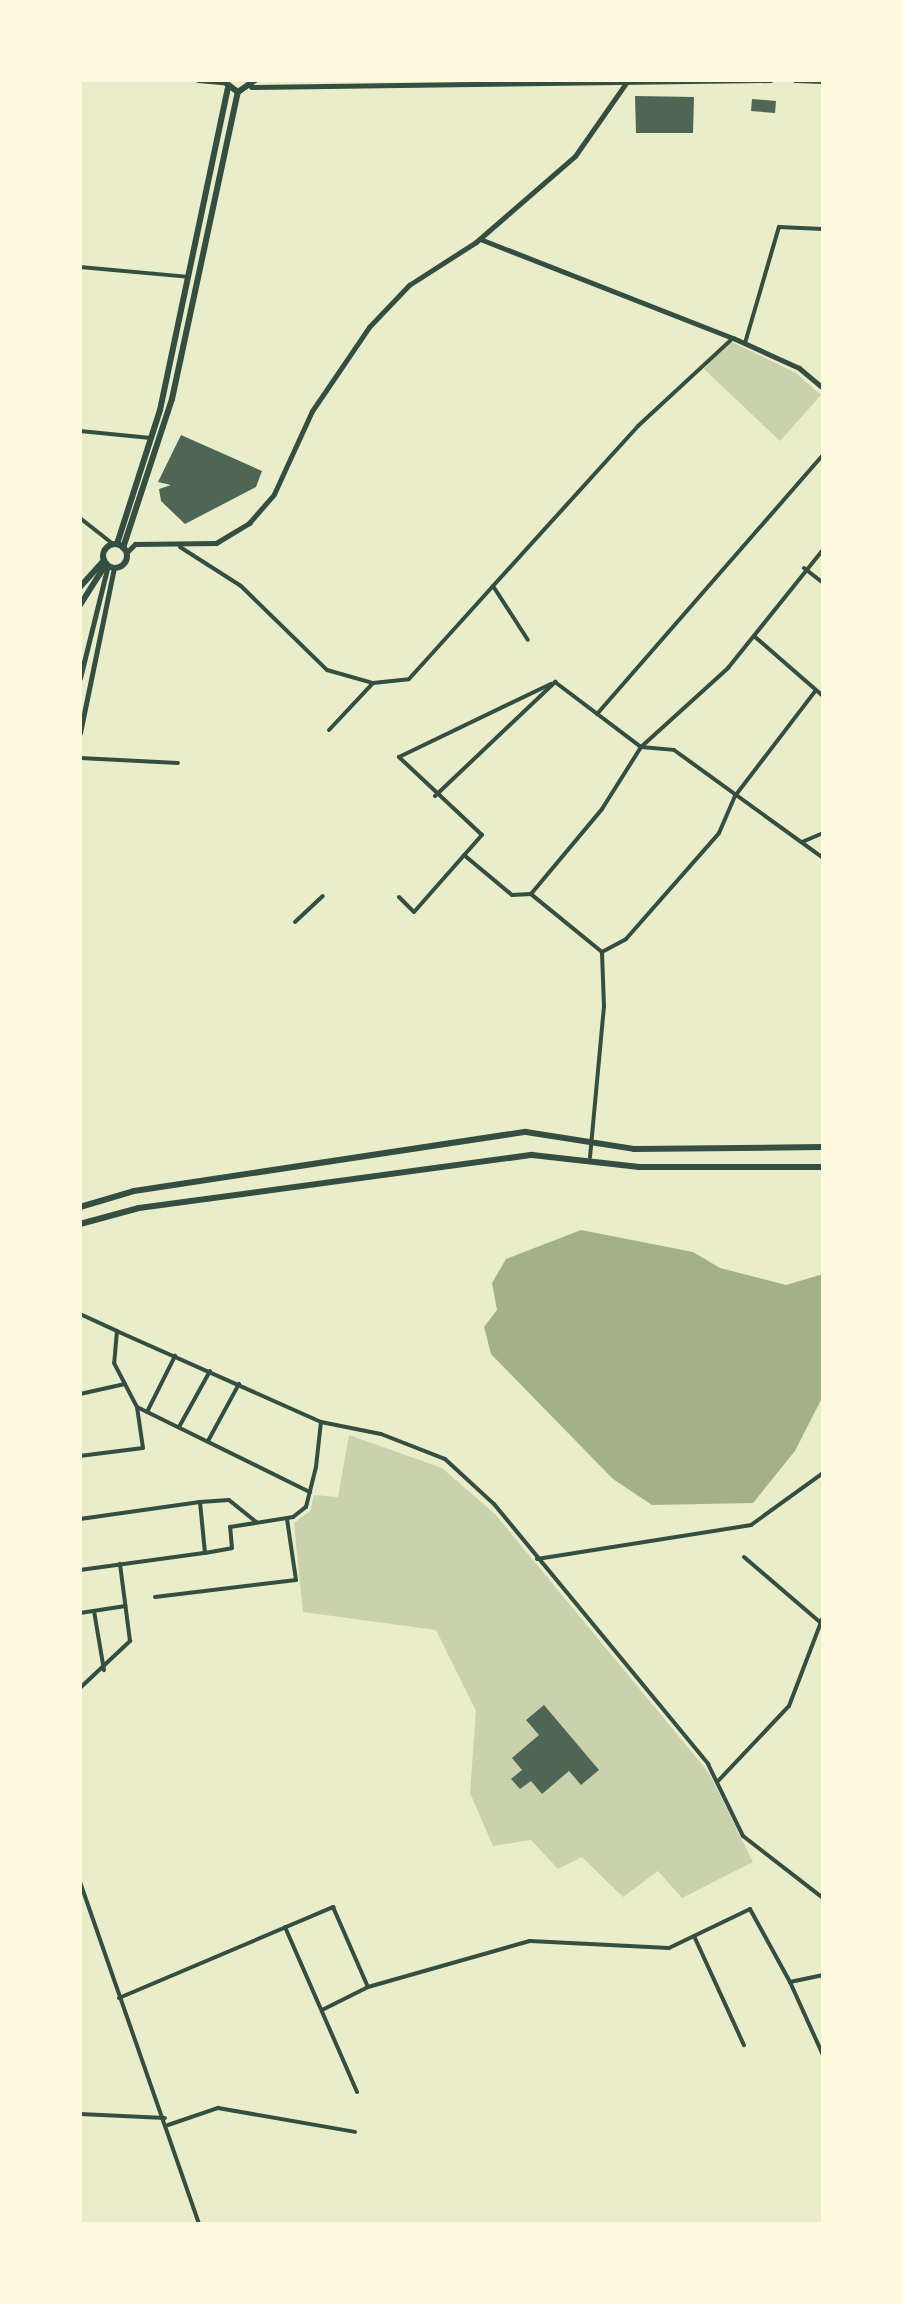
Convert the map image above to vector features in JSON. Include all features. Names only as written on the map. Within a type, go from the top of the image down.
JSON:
[{"type":"main road","points":[[238,92],[251,87],[255,80]]},
{"type":"main road","points":[[80,587],[108,564],[120,547],[151,438],[189,277],[224,83],[238,92]]},
{"type":"main road","points":[[80,605],[120,547],[172,399],[238,92]]},
{"type":"main road","points":[[80,1207],[133,1191],[270,1174],[363,1152],[526,1132],[634,1149],[823,1147]]},
{"type":"main road","points":[[80,1224],[139,1208],[369,1174],[532,1155],[590,1157],[639,1167],[823,1167]]},
{"type":"street","points":[[198,80],[224,83]]},
{"type":"street","points":[[251,87],[430,81],[628,83],[771,80]]},
{"type":"street","points":[[795,80],[823,81]]},
{"type":"street","points":[[80,518],[120,547],[135,544],[180,547],[216,543],[249,523],[274,494],[312,411],[369,327],[409,285],[480,239],[575,156],[628,83]]},
{"type":"street","points":[[745,343],[779,227],[823,229]]},
{"type":"street","points":[[480,239],[745,343],[823,388]]},
{"type":"street","points":[[80,267],[189,277]]},
{"type":"street","points":[[180,547],[241,586],[327,670],[373,683],[409,679],[638,426],[733,338]]},
{"type":"street","points":[[80,431],[151,438]]},
{"type":"street","points":[[597,714],[823,455]]},
{"type":"street","points":[[531,894],[602,809],[641,747],[690,709],[754,636],[804,568],[823,550]]},
{"type":"street","points":[[80,678],[108,564]]},
{"type":"street","points":[[80,733],[108,564]]},
{"type":"street","points":[[804,568],[823,583]]},
{"type":"street","points":[[493,586],[528,640]]},
{"type":"street","points":[[754,636],[823,696]]},
{"type":"street","points":[[555,682],[641,747],[674,750],[823,858]]},
{"type":"street","points":[[435,796],[555,682]]},
{"type":"street","points":[[399,897],[414,912],[482,835],[435,796],[399,757],[555,682]]},
{"type":"street","points":[[329,730],[373,683]]},
{"type":"street","points":[[602,952],[626,939],[719,833],[735,796],[816,690]]},
{"type":"street","points":[[80,758],[178,763]]},
{"type":"street","points":[[802,842],[823,833]]},
{"type":"street","points":[[464,855],[512,895],[531,894],[602,952]]},
{"type":"street","points":[[295,922],[323,896]]},
{"type":"street","points":[[590,1157],[602,952]]},
{"type":"street","points":[[80,1314],[321,1422],[381,1434],[445,1459],[494,1504],[718,1781],[743,1836],[823,1898]]},
{"type":"street","points":[[80,1456],[143,1448],[137,1407],[114,1363],[117,1331]]},
{"type":"street","points":[[147,1412],[175,1356]]},
{"type":"street","points":[[179,1427],[210,1371]]},
{"type":"street","points":[[80,1394],[125,1384]]},
{"type":"street","points":[[208,1441],[239,1384]]},
{"type":"street","points":[[137,1407],[310,1492]]},
{"type":"street","points":[[80,1570],[232,1548],[230,1527],[287,1519],[306,1507],[321,1422]]},
{"type":"street","points":[[537,1559],[751,1525],[823,1473]]},
{"type":"street","points":[[80,1519],[229,1500],[256,1522]]},
{"type":"street","points":[[200,1502],[205,1553]]},
{"type":"street","points":[[155,1597],[296,1580],[287,1519]]},
{"type":"street","points":[[718,1781],[789,1706],[822,1621],[744,1557]]},
{"type":"street","points":[[80,1688],[104,1670],[130,1641],[120,1564]]},
{"type":"street","points":[[80,1613],[125,1606]]},
{"type":"street","points":[[94,1611],[104,1670]]},
{"type":"street","points":[[80,1884],[119,1998],[168,2125],[199,2224]]},
{"type":"street","points":[[119,1998],[333,1907],[368,1987]]},
{"type":"street","points":[[322,2010],[368,1987],[530,1941],[568,1948],[669,1948],[750,1909],[790,1982],[823,2055]]},
{"type":"street","points":[[285,1927],[357,2092]]},
{"type":"street","points":[[694,1936],[744,2045]]},
{"type":"street","points":[[790,1982],[823,1975]]},
{"type":"street","points":[[168,2125],[218,2108],[355,2132]]},
{"type":"street","points":[[80,2114],[165,2118]]},
{"type":"shaded area","points":[[730,341],[796,373],[821,395],[780,441],[704,369]]},
{"type":"shaded area","points":[[581,1230],[693,1252],[720,1268],[786,1285],[823,1274],[823,1396],[795,1451],[753,1503],[652,1505],[613,1479],[491,1354],[484,1327],[497,1310],[492,1283],[506,1259]]},
{"type":"shaded area","points":[[349,1435],[442,1468],[495,1514],[709,1773],[753,1862],[682,1898],[658,1871],[623,1897],[582,1857],[558,1869],[531,1840],[493,1846],[470,1793],[476,1711],[436,1630],[303,1612],[294,1523],[310,1511],[314,1495],[338,1497]]},
{"type":"building","points":[[635,96],[694,97],[693,133],[636,133]]},
{"type":"building","points":[[752,99],[776,101],[775,113],[751,111]]},
{"type":"building","points":[[181,435],[262,471],[256,487],[185,524],[161,501],[159,489],[171,485],[158,482]]},
{"type":"building","points":[[544,1705],[599,1770],[581,1785],[569,1771],[542,1794],[531,1781],[520,1789],[511,1779],[522,1770],[512,1758],[539,1735],[526,1720]]}]
